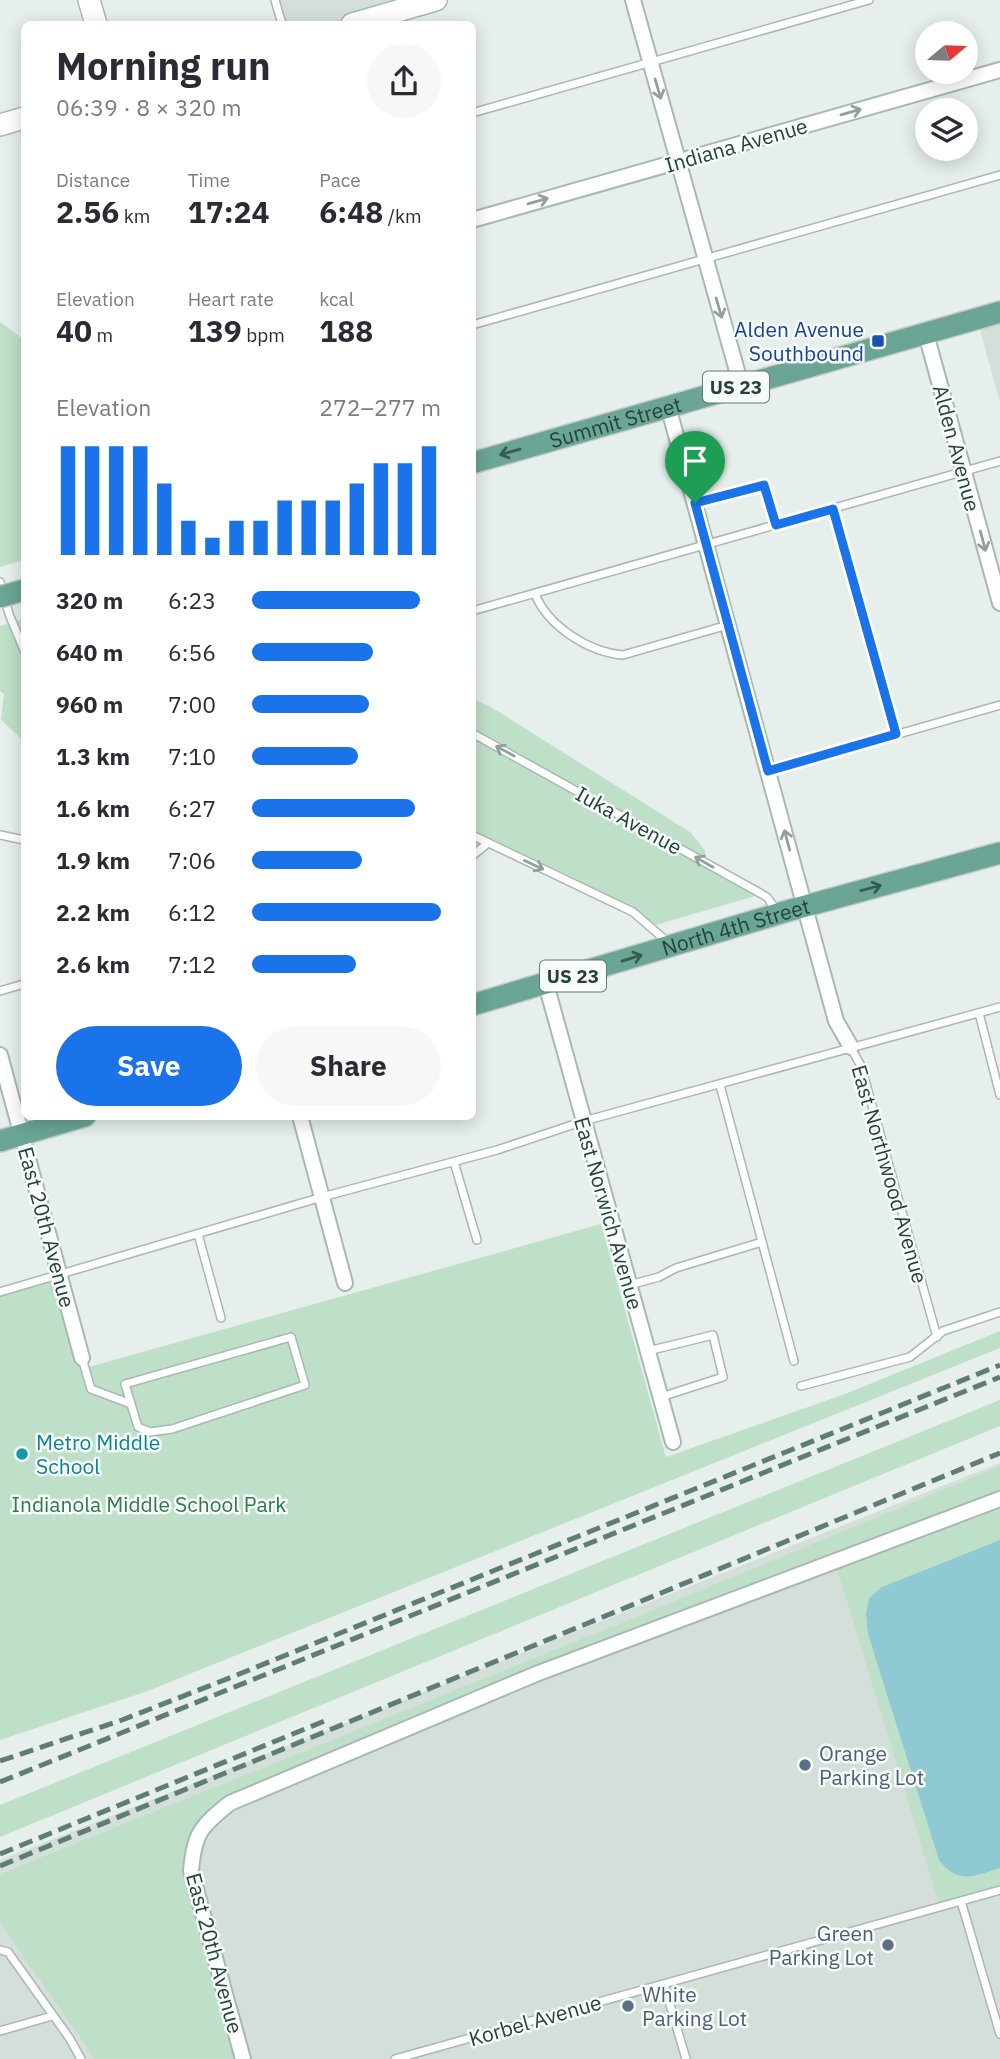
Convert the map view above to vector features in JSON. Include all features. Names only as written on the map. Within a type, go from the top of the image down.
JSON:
[{"type":"main road","name":"Summit Street","points":[[476,462],[1000,312]]},
{"type":"main road","points":[[0,597],[21,591]]},
{"type":"main road","name":"North 4th Street","points":[[476,1004],[805,906],[1000,853]]},
{"type":"main road","points":[[0,1140],[71,1120]]},
{"type":"street","points":[[89,0],[95,21]]},
{"type":"street","points":[[362,21],[436,0]]},
{"type":"street","points":[[633,0],[741,385]]},
{"type":"street","name":"Indiana Avenue","points":[[476,219],[1000,70]]},
{"type":"street","points":[[0,125],[21,119]]},
{"type":"street","name":"Alden Avenue","points":[[926,334],[1000,603]]},
{"type":"street","name":"East Northwood Avenue","points":[[668,407],[836,1021],[851,1047]]},
{"type":"street","name":"East Norwich Avenue","points":[[545,984],[673,1442]]},
{"type":"street","name":"East 20th Avenue","points":[[0,1055],[82,1358]]},
{"type":"street","points":[[301,1120],[345,1283]]},
{"type":"street","name":"East 20th Avenue","points":[[243,2059],[191,1871],[193,1846],[205,1823],[230,1803],[536,1674],[1000,1499]]},
{"type":"lane","points":[[275,0],[281,21]]},
{"type":"lane","points":[[476,112],[869,0]]},
{"type":"lane","points":[[476,324],[1000,175]]},
{"type":"lane","points":[[476,610],[1000,461]]},
{"type":"lane","points":[[695,503],[764,485],[776,525]]},
{"type":"lane","points":[[833,509],[896,734]]},
{"type":"lane","points":[[0,582],[21,643]]},
{"type":"lane","points":[[535,594],[543,610],[563,630],[608,654],[622,655],[728,625]]},
{"type":"lane","points":[[768,771],[1000,705]]},
{"type":"lane","name":"Iuka Avenue","points":[[476,735],[766,897],[775,906],[778,914]]},
{"type":"lane","points":[[0,835],[21,839]]},
{"type":"lane","points":[[476,837],[634,912],[673,946]]},
{"type":"lane","points":[[476,853],[488,843]]},
{"type":"lane","points":[[0,991],[21,985]]},
{"type":"lane","points":[[0,1292],[322,1197],[497,1150],[584,1121],[1000,1007]]},
{"type":"lane","points":[[979,1013],[1000,1095]]},
{"type":"lane","name":"East Northwood Avenue","points":[[851,1047],[861,1066],[937,1337]]},
{"type":"lane","points":[[720,1085],[794,1361]]},
{"type":"lane","points":[[454,1162],[477,1240]]},
{"type":"lane","points":[[198,1234],[221,1318]]},
{"type":"lane","points":[[629,1285],[762,1242]]},
{"type":"lane","points":[[801,1386],[910,1357],[943,1331],[1000,1312]]},
{"type":"lane","points":[[648,1351],[713,1335],[723,1377],[660,1397]]},
{"type":"lane","points":[[291,1337],[305,1385],[172,1429],[150,1432],[138,1427],[131,1404],[125,1384],[291,1337]]},
{"type":"lane","points":[[82,1358],[91,1389],[131,1404]]},
{"type":"lane","name":"Korbel Avenue","points":[[395,2059],[1000,1890]]},
{"type":"lane","points":[[961,1901],[1000,2034]]},
{"type":"lane","points":[[0,1951],[8,1952],[70,2039],[81,2059]]},
{"type":"lane","points":[[664,1984],[687,2059]]},
{"type":"lane","points":[[0,2031],[52,2016]]},
{"type":"shaded area","points":[[274,0],[440,0],[363,21],[280,21]]},
{"type":"shaded area","points":[[1000,312],[1000,403],[977,319]]},
{"type":"shaded area","points":[[1000,1463],[1000,2059],[0,2059],[0,1860]]},
{"type":"green space","points":[[0,322],[21,338],[21,561],[0,567]]},
{"type":"green space","points":[[21,620],[21,738],[1,720],[4,694],[0,691],[0,626]]},
{"type":"green space","points":[[476,700],[690,832],[705,850],[707,864],[762,894],[652,926],[633,912],[489,843],[476,854]]},
{"type":"green space","name":"Indianola Middle School Park","points":[[601,1224],[666,1457],[845,1394],[1000,1331],[1000,1348],[145,1692],[0,1740],[0,1293],[59,1276],[85,1368]]},
{"type":"green space","points":[[1000,1400],[1000,1426],[0,1837],[0,1805]]},
{"type":"green space","points":[[1000,1466],[1000,1890],[940,1907],[835,1562],[230,1803],[205,1823],[191,1871],[243,2059],[95,2059],[0,1923],[0,1874],[656,1609]]},
{"type":"water","points":[[1000,1540],[1000,1868],[974,1876],[960,1876],[946,1868],[939,1860],[868,1634],[866,1614],[869,1598],[882,1587]]},
{"type":"railway","points":[[0,1761],[122,1720],[232,1677],[1000,1365]]},
{"type":"railway","points":[[0,1782],[1000,1377]]},
{"type":"railway","points":[[0,1866],[1000,1453]]},
{"type":"railway","points":[[0,1854],[327,1720]]},
{"type":"place","name":"Alden Avenue Southbound","points":[[878,341]]},
{"type":"place","name":"Metro Middle School","points":[[22,1454]]},
{"type":"place","name":"Orange Parking Lot","points":[[805,1765]]},
{"type":"place","name":"Green Parking Lot","points":[[888,1945]]},
{"type":"place","name":"White Parking Lot","points":[[628,2006]]},
{"type":"route","points":[[764,485],[776,525],[833,509],[896,734],[768,771],[695,503],[764,485]]}]
